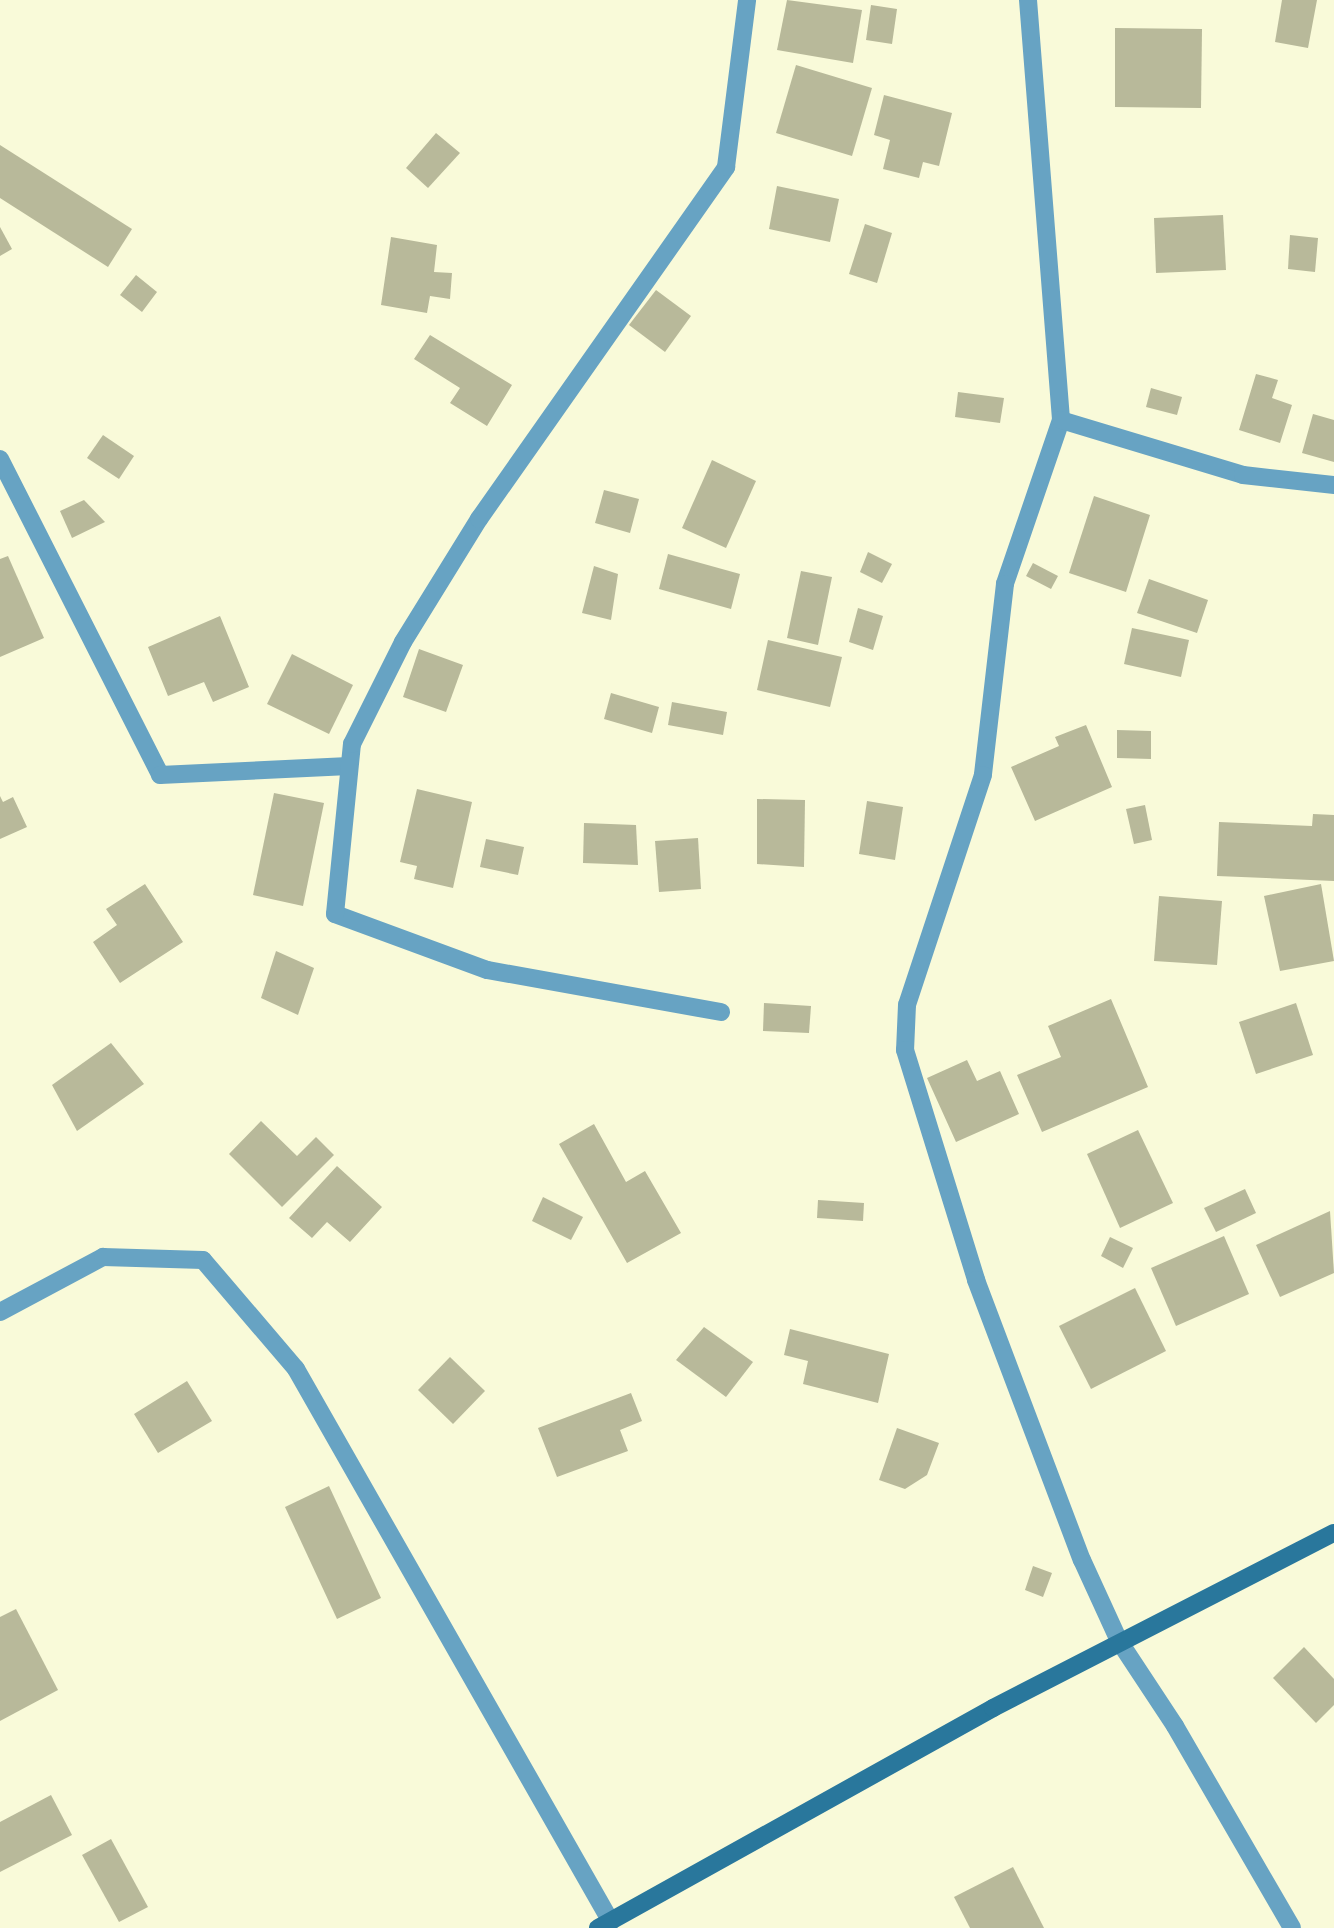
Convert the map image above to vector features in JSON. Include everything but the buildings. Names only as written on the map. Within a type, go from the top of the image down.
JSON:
[{"type":"street","points":[[721,1012],[487,970],[335,914],[352,744],[403,642],[479,519],[726,167],[747,0]]},
{"type":"street","points":[[1028,0],[1061,420],[1004,584],[983,775],[907,1005],[905,1050],[976,1280],[1033,1439],[1119,1641],[1175,1726],[1292,1928]]},
{"type":"street","points":[[1061,420],[1243,475],[1334,485]]},
{"type":"street","points":[[0,458],[8,489],[160,775],[349,766]]},
{"type":"street","points":[[0,1312],[103,1256],[203,1259],[296,1369],[605,1925],[1119,1641],[1334,1533]]}]
